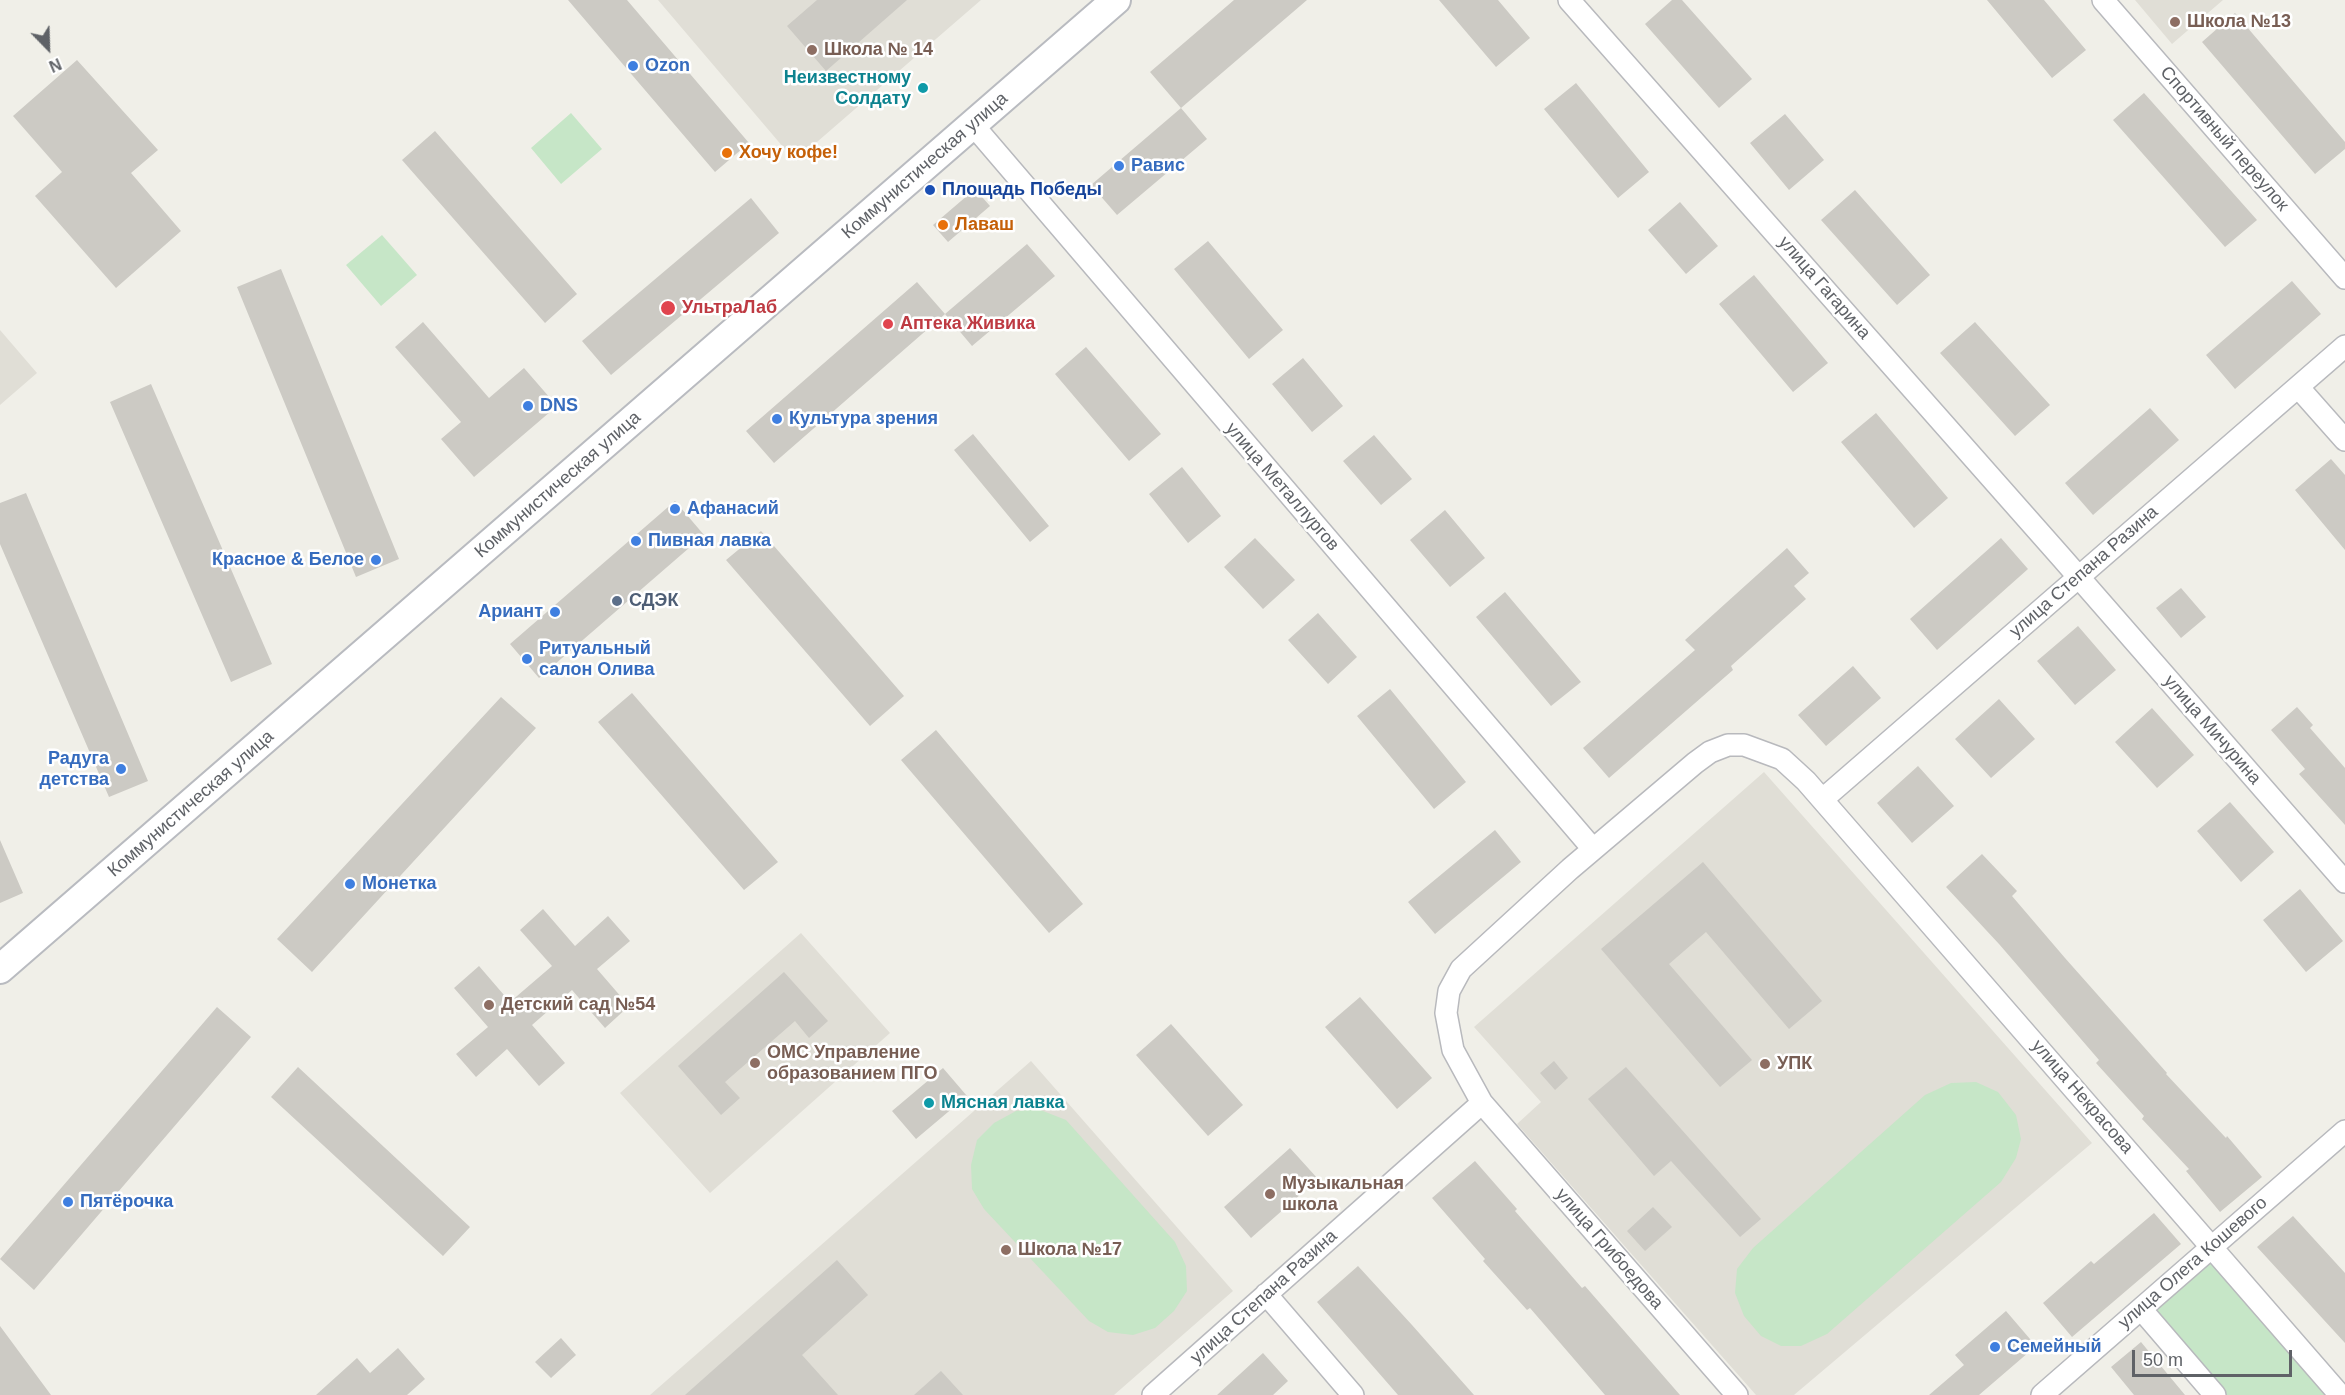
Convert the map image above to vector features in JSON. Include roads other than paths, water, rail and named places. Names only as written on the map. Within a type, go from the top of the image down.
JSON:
[{"type":"street","name":"Коммунистическая улица","points":[[0,969],[1116,0]]},
{"type":"street","name":"улица Гагарина","points":[[1569,0],[2079,577]]},
{"type":"street","name":"Спортивный переулок","points":[[2103,0],[2345,279]]},
{"type":"street","name":"улица Металлургов","points":[[973,125],[1593,849]]},
{"type":"street","name":"улица Степана Разина","points":[[1823,799],[2345,346]]},
{"type":"street","points":[[2298,387],[2345,441]]},
{"type":"street","name":"улица Мичурина","points":[[2079,577],[2345,882]]},
{"type":"street","name":"улица Некрасова","points":[[1593,849],[1710,752],[1728,746],[1744,745],[1782,759],[1794,768],[1823,799],[2340,1395]]},
{"type":"street","name":"улица Грибоедова","points":[[1593,849],[1461,969],[1449,992],[1446,1013],[1450,1037],[1454,1050],[1482,1103],[1737,1395]]},
{"type":"street","name":"улица Степана Разина","points":[[1153,1395],[1482,1103]]},
{"type":"street","name":"улица Олега Кошевого","points":[[2042,1395],[2345,1131]]},
{"type":"street","points":[[1266,1294],[1353,1395]]},
{"type":"street","points":[[2141,1309],[2215,1395]]},
{"type":"place","name":"Школа №13","points":[[2175,22]]},
{"type":"place","name":"Школа № 14","points":[[812,50]]},
{"type":"place","name":"Ozon","points":[[633,66]]},
{"type":"place","name":"Неизвестному Солдату","points":[[923,88]]},
{"type":"place","name":"Хочу кофе!","points":[[727,153]]},
{"type":"place","name":"Равис","points":[[1119,166]]},
{"type":"place","name":"Площадь Победы","points":[[930,190]]},
{"type":"place","name":"Лаваш","points":[[943,225]]},
{"type":"place","name":"УльтраЛаб","points":[[668,308]]},
{"type":"place","name":"Аптека Живика","points":[[888,324]]},
{"type":"place","name":"DNS","points":[[528,406]]},
{"type":"place","name":"Культура зрения","points":[[777,419]]},
{"type":"place","name":"Афанасий","points":[[675,509]]},
{"type":"place","name":"Пивная лавка","points":[[636,541]]},
{"type":"place","name":"Красное & Белое","points":[[376,560]]},
{"type":"place","name":"СДЭК","points":[[617,601]]},
{"type":"place","name":"Ариант","points":[[555,612]]},
{"type":"place","name":"Ритуальный салон Олива","points":[[527,659]]},
{"type":"place","name":"Радуга детства","points":[[121,769]]},
{"type":"place","name":"Монетка","points":[[350,884]]},
{"type":"place","name":"Детский сад №54","points":[[489,1005]]},
{"type":"place","name":"ОМС Управление образованием ПГО","points":[[755,1063]]},
{"type":"place","name":"УПК","points":[[1765,1064]]},
{"type":"place","name":"Мясная лавка","points":[[929,1103]]},
{"type":"place","name":"Музыкальная школа","points":[[1270,1194]]},
{"type":"place","name":"Пятёрочка","points":[[68,1202]]},
{"type":"place","name":"Школа №17","points":[[1006,1250]]},
{"type":"place","name":"Семейный","points":[[1995,1347]]}]
